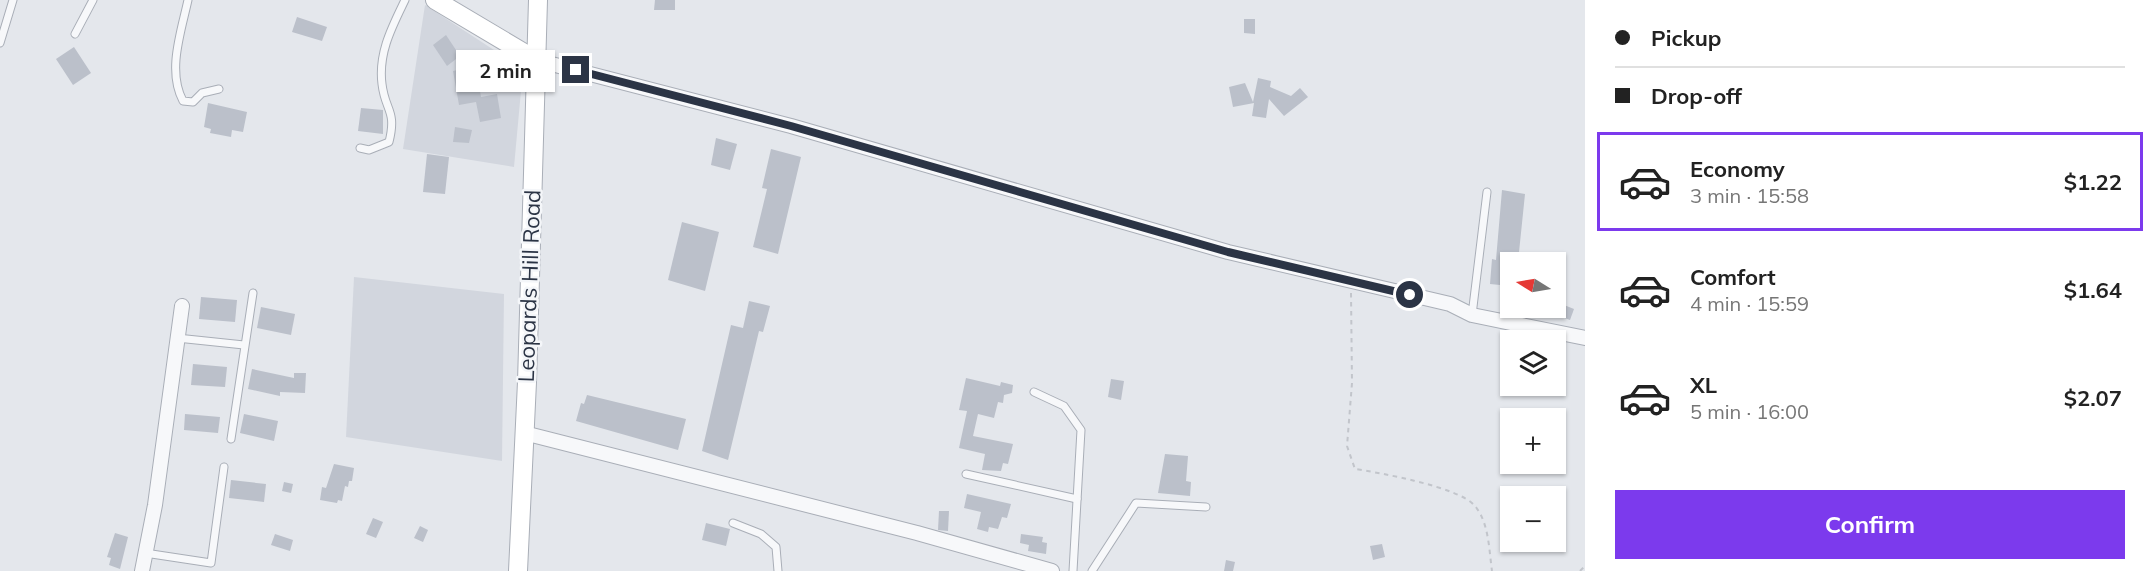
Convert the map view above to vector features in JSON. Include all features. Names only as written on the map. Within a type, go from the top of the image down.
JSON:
[{"type":"main road","points":[[435,0],[536,60]]},
{"type":"main road","name":"Leopards Hill Road","points":[[518,571],[538,0]]},
{"type":"street","points":[[536,60],[791,126],[1228,252],[1450,304],[1472,315],[1585,338]]},
{"type":"street","points":[[142,571],[155,505],[182,306]]},
{"type":"street","points":[[524,433],[917,533],[1052,571]]},
{"type":"lane","points":[[0,43],[13,0]]},
{"type":"lane","points":[[75,34],[93,0]]},
{"type":"lane","points":[[188,0],[178,49],[175,86],[183,101],[193,102],[201,93],[219,89]]},
{"type":"lane","points":[[360,148],[369,150],[389,142],[394,123],[382,87],[380,60],[405,0]]},
{"type":"lane","points":[[1472,315],[1488,192]]},
{"type":"lane","points":[[231,439],[253,293]]},
{"type":"lane","points":[[177,338],[244,345]]},
{"type":"lane","points":[[1034,392],[1064,406],[1080,430],[1073,571]]},
{"type":"lane","points":[[209,571],[224,467]]},
{"type":"lane","points":[[966,474],[1077,499]]},
{"type":"lane","points":[[1092,571],[1136,503],[1206,507]]},
{"type":"lane","points":[[733,523],[761,534],[776,547],[778,571]]},
{"type":"lane","points":[[145,553],[211,563]]},
{"type":"path","points":[[1351,281],[1352,383],[1347,446],[1355,469],[1397,476],[1442,489],[1474,504],[1485,527],[1492,571]]},
{"type":"path","points":[[1580,571],[1585,566]]},
{"type":"shaded area","points":[[425,5],[523,69],[514,167],[403,149]]},
{"type":"shaded area","points":[[354,277],[504,294],[502,461],[346,437]]},
{"type":"building","points":[[655,0],[675,0],[675,10],[654,10]]},
{"type":"building","points":[[297,17],[327,27],[322,41],[292,32]]},
{"type":"building","points":[[1244,19],[1255,19],[1255,34],[1244,33]]},
{"type":"building","points":[[446,35],[460,56],[447,66],[433,45]]},
{"type":"building","points":[[74,47],[91,73],[73,85],[56,59]]},
{"type":"building","points":[[471,67],[475,92],[480,91],[481,97],[497,94],[501,118],[480,122],[476,102],[459,105],[453,71]]},
{"type":"building","points":[[1258,78],[1271,81],[1270,87],[1291,96],[1300,88],[1308,97],[1284,116],[1269,99],[1266,118],[1252,116],[1254,103],[1233,107],[1229,87],[1245,83],[1253,102]]},
{"type":"building","points":[[208,103],[247,112],[243,132],[232,130],[231,137],[210,133],[211,129],[204,127]]},
{"type":"building","points":[[361,108],[383,110],[383,134],[358,131]]},
{"type":"building","points":[[455,127],[472,130],[469,143],[453,142]]},
{"type":"building","points":[[716,138],[737,144],[730,170],[711,165]]},
{"type":"building","points":[[771,149],[801,157],[778,254],[753,247],[767,189],[762,188]]},
{"type":"building","points":[[427,154],[449,157],[445,194],[423,192]]},
{"type":"building","points":[[1502,190],[1525,194],[1519,252],[1500,252],[1500,285],[1490,284],[1492,259],[1496,260]]},
{"type":"building","points":[[682,222],[719,232],[705,291],[668,280]]},
{"type":"building","points":[[201,297],[237,300],[235,322],[199,319]]},
{"type":"building","points":[[749,301],[770,306],[763,332],[759,331],[728,460],[702,451],[731,325],[743,328]]},
{"type":"building","points":[[1566,306],[1574,309],[1570,320],[1564,318]]},
{"type":"building","points":[[261,307],[295,314],[291,335],[257,328]]},
{"type":"building","points":[[193,364],[227,367],[225,387],[191,385]]},
{"type":"building","points":[[252,369],[294,378],[294,373],[306,373],[305,393],[280,392],[280,396],[248,389]]},
{"type":"building","points":[[966,378],[1000,386],[1001,382],[1013,385],[1012,393],[1004,395],[1003,403],[998,402],[994,418],[978,414],[973,436],[1013,444],[1008,464],[1003,463],[1001,471],[982,470],[985,454],[959,448],[967,411],[959,410]]},
{"type":"building","points":[[1111,379],[1124,381],[1121,400],[1108,397]]},
{"type":"building","points":[[587,395],[686,419],[678,450],[576,421],[581,403],[584,404]]},
{"type":"building","points":[[185,414],[220,417],[218,433],[184,430]]},
{"type":"building","points":[[244,414],[278,421],[274,441],[240,433]]},
{"type":"building","points":[[1165,454],[1188,456],[1186,481],[1191,482],[1190,496],[1158,493]]},
{"type":"building","points":[[334,464],[354,468],[352,481],[349,481],[348,487],[345,486],[342,501],[338,500],[337,503],[320,500],[322,487],[326,488]]},
{"type":"building","points":[[231,480],[266,484],[264,502],[229,498]]},
{"type":"building","points":[[284,482],[293,484],[291,493],[282,491]]},
{"type":"building","points":[[967,494],[1011,504],[1007,518],[1002,517],[998,529],[989,527],[988,532],[977,529],[981,512],[964,508]]},
{"type":"building","points":[[939,511],[949,511],[948,531],[938,530]]},
{"type":"building","points":[[373,518],[383,522],[376,538],[366,534]]},
{"type":"building","points":[[706,523],[730,529],[726,546],[702,540]]},
{"type":"building","points":[[420,526],[428,530],[423,542],[414,538]]},
{"type":"building","points":[[115,533],[128,537],[120,569],[109,565],[111,558],[107,557]]},
{"type":"building","points":[[275,534],[293,540],[290,551],[271,545]]},
{"type":"building","points":[[1021,534],[1043,537],[1042,542],[1047,543],[1046,554],[1028,551],[1029,545],[1020,543]]},
{"type":"building","points":[[1382,544],[1385,557],[1373,560],[1370,546]]},
{"type":"building","points":[[1226,560],[1235,562],[1233,571],[1224,571]]},
{"type":"route","points":[[576,70],[791,126],[1228,252],[1410,295]]}]
